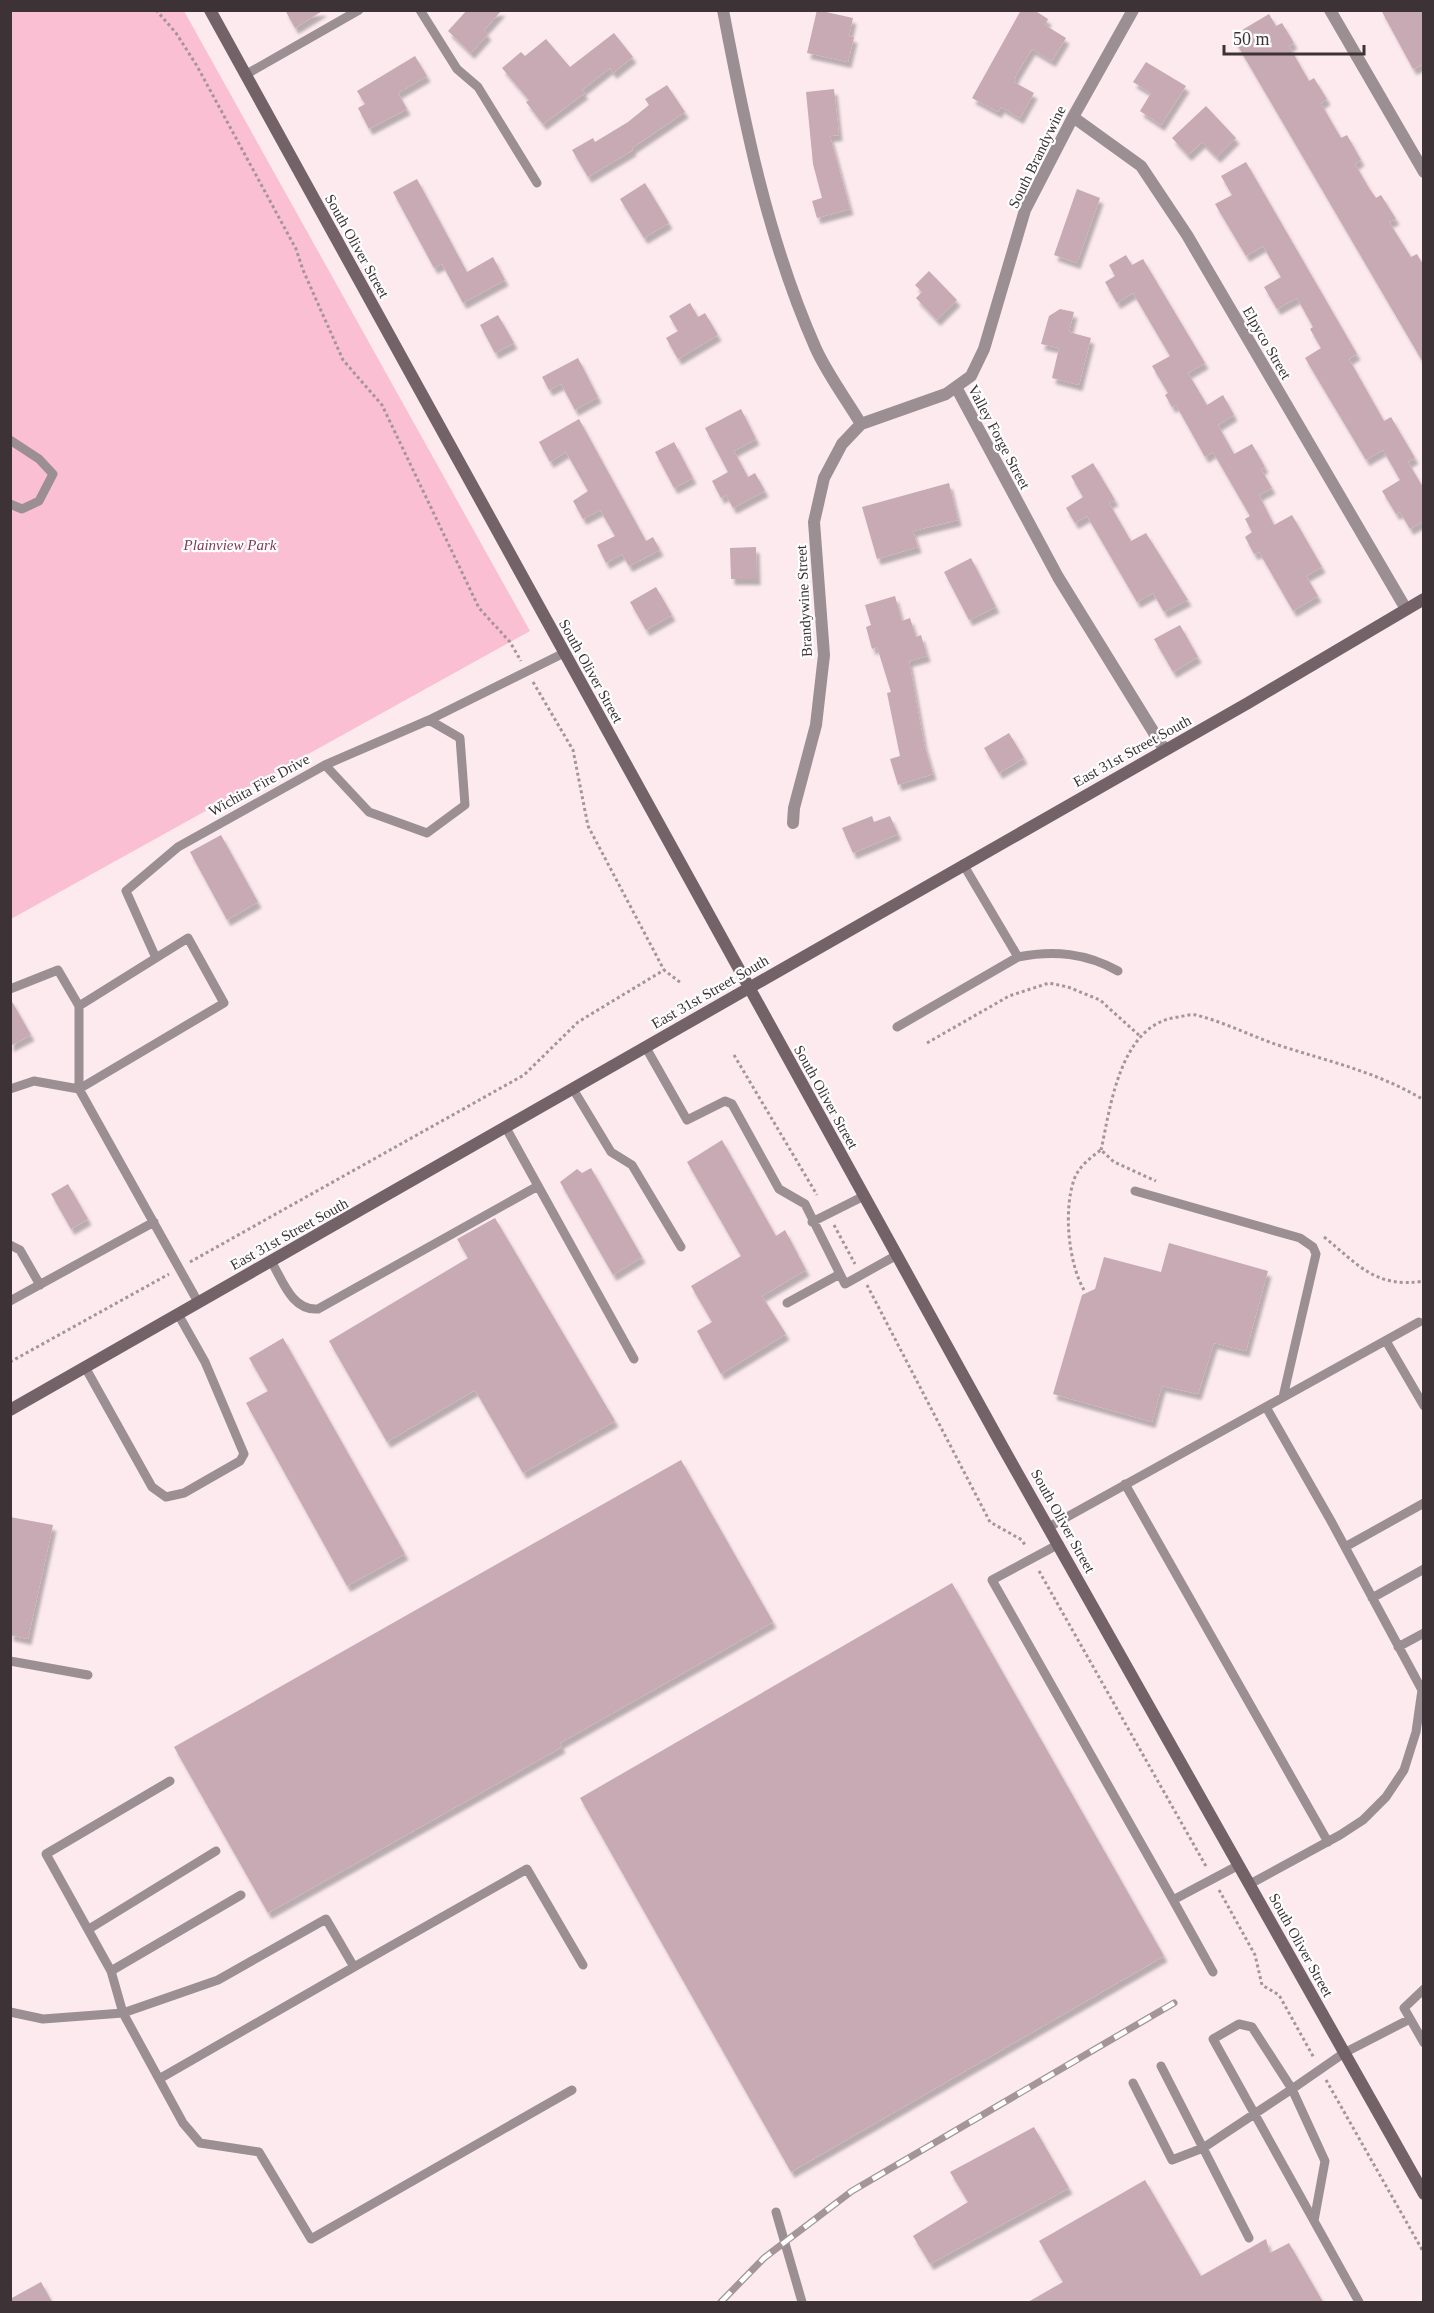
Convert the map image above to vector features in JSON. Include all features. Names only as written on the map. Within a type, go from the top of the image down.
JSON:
[{"type":"main road","name":"South Oliver Street","points":[[210,10],[864,1196],[1424,2194]]},
{"type":"main road","name":"East 31st Street South","points":[[10,1410],[1248,703],[1424,599]]},
{"type":"street","points":[[723,10],[746,130],[777,246],[817,350],[861,424]]},
{"type":"street","name":"South Brandywine","points":[[956,387],[971,376],[984,349],[1025,210],[1073,117],[1133,10]]},
{"type":"street","points":[[1330,10],[1424,171]]},
{"type":"street","name":"Elpyco Street","points":[[1073,117],[1141,166],[1187,234],[1406,609]]},
{"type":"street","name":"Valley Forge Street","points":[[861,424],[913,407],[956,387],[1058,577],[1164,749]]},
{"type":"street","name":"Brandywine Street","points":[[793,823],[794,808],[816,725],[824,655],[814,522],[824,478],[842,444],[861,424]]},
{"type":"lane","points":[[245,75],[359,10]]},
{"type":"lane","points":[[420,10],[457,69],[478,87],[537,183]]},
{"type":"lane","points":[[10,440],[39,459],[52,474],[39,501],[22,509],[10,504]]},
{"type":"lane","points":[[325,765],[429,720],[564,653]]},
{"type":"lane","name":"Wichita Fire Drive","points":[[156,958],[126,891],[178,847],[325,765],[369,812],[427,834],[465,805],[460,738],[429,720]]},
{"type":"lane","points":[[963,864],[1018,957]]},
{"type":"lane","points":[[10,1089],[34,1081],[80,1089],[224,1003],[188,938],[79,1006]]},
{"type":"lane","points":[[897,1028],[1018,957],[1053,953],[1078,955],[1097,959],[1118,971]]},
{"type":"lane","points":[[10,989],[58,970],[79,1006],[80,1089],[198,1302]]},
{"type":"lane","points":[[645,1046],[687,1120],[726,1101],[732,1104],[780,1190],[805,1204],[845,1284],[897,1255]]},
{"type":"lane","points":[[573,1089],[611,1152],[632,1165],[681,1247]]},
{"type":"lane","points":[[506,1128],[634,1359]]},
{"type":"lane","points":[[271,1261],[297,1304],[308,1310],[318,1310],[538,1186]]},
{"type":"lane","points":[[1135,1191],[1300,1238],[1313,1247],[1316,1254],[1283,1397]]},
{"type":"lane","points":[[812,1222],[864,1196]]},
{"type":"lane","points":[[10,1302],[154,1222]]},
{"type":"lane","points":[[10,1245],[20,1250],[40,1285]]},
{"type":"lane","points":[[787,1303],[840,1274]]},
{"type":"lane","points":[[85,1368],[152,1487],[166,1497],[184,1493],[240,1461],[244,1454],[205,1362],[178,1314]]},
{"type":"lane","points":[[1049,1527],[1419,1322]]},
{"type":"lane","points":[[1386,1341],[1424,1406]]},
{"type":"lane","points":[[1250,1884],[1328,1842],[1363,1820],[1386,1797],[1404,1770],[1416,1732],[1423,1690],[1266,1407]]},
{"type":"lane","points":[[1125,1484],[1328,1842]]},
{"type":"lane","points":[[1345,1547],[1424,1503]]},
{"type":"lane","points":[[1059,1544],[992,1580],[1213,1972]]},
{"type":"lane","points":[[1372,1598],[1424,1569]]},
{"type":"lane","points":[[1398,1647],[1424,1633]]},
{"type":"lane","points":[[10,1661],[88,1675]]},
{"type":"lane","points":[[170,1781],[46,1854],[111,1971],[123,2013],[183,2123],[200,2143],[260,2152],[311,2239],[573,2090]]},
{"type":"lane","points":[[89,1929],[216,1851]]},
{"type":"lane","points":[[1173,1900],[1239,1865]]},
{"type":"lane","points":[[159,2079],[527,1869],[583,1965]]},
{"type":"lane","points":[[111,1971],[241,1895]]},
{"type":"lane","points":[[10,2012],[43,2019],[123,2013],[218,1980],[326,1919],[354,1967]]},
{"type":"lane","points":[[1424,1989],[1404,2008],[1424,2043]]},
{"type":"lane","points":[[1133,2083],[1172,2160],[1203,2148],[1255,2115],[1344,2052],[1410,2019]]},
{"type":"lane","points":[[1314,2221],[1325,2161],[1292,2089],[1252,2027],[1239,2024],[1212,2038],[1359,2302]]},
{"type":"lane","points":[[1161,2066],[1249,2238]]},
{"type":"lane","points":[[776,2212],[802,2302]]},
{"type":"path","points":[[156,10],[177,33],[197,66],[296,249],[343,360],[382,405],[479,608],[510,642],[573,750],[588,826],[664,970],[681,983]]},
{"type":"path","points":[[10,1362],[524,1075],[578,1022],[664,970]]},
{"type":"path","points":[[927,1043],[1009,996],[1049,983],[1068,987],[1100,999],[1141,1037]]},
{"type":"path","points":[[1101,1150],[1115,1087],[1133,1045],[1167,1018],[1194,1015],[1279,1045],[1362,1070],[1398,1085],[1424,1100]]},
{"type":"path","points":[[734,1055],[861,1275],[990,1522],[1022,1540],[1255,1954],[1262,1985],[1279,1995],[1424,2253]]},
{"type":"green space","name":"Plainview Park","points":[[11,11],[184,11],[530,631],[11,919]]},
{"type":"building","points":[[285,10],[324,10],[295,28]]},
{"type":"building","points":[[467,10],[502,10],[484,30],[488,34],[471,53],[448,31]]},
{"type":"building","points":[[817,10],[853,18],[849,36],[854,37],[848,62],[807,53]]},
{"type":"building","points":[[1021,10],[1034,10],[1048,19],[1045,25],[1066,38],[1052,61],[1032,49],[1016,75],[1014,82],[1034,93],[1020,118],[1001,107],[998,112],[972,98]]},
{"type":"building","points":[[1381,10],[1424,10],[1424,64],[1413,69]]},
{"type":"building","points":[[1269,14],[1276,26],[1282,23],[1294,43],[1289,46],[1309,81],[1314,78],[1327,99],[1321,103],[1341,138],[1347,135],[1361,160],[1355,164],[1376,198],[1381,195],[1396,219],[1389,222],[1411,257],[1417,254],[1424,266],[1424,364],[1232,36]]},
{"type":"building","points":[[614,33],[633,57],[613,73],[610,68],[582,90],[585,93],[543,124],[526,102],[529,100],[502,68],[521,52],[525,56],[546,39],[570,67]]},
{"type":"building","points":[[415,56],[427,76],[398,93],[407,109],[369,129],[358,108],[365,104],[357,91]]},
{"type":"building","points":[[1146,62],[1186,86],[1161,125],[1140,111],[1151,93],[1133,82]]},
{"type":"building","points":[[667,85],[685,112],[632,148],[633,150],[588,177],[572,150],[593,138],[595,142],[628,122],[649,105],[645,99]]},
{"type":"building","points":[[834,89],[839,135],[830,136],[850,209],[817,218],[812,201],[822,198],[813,164],[806,92]]},
{"type":"building","points":[[1206,106],[1236,138],[1217,157],[1202,142],[1188,155],[1172,138]]},
{"type":"building","points":[[1246,162],[1357,354],[1349,359],[1384,421],[1391,417],[1415,458],[1408,462],[1424,489],[1424,521],[1410,529],[1400,512],[1396,514],[1382,491],[1400,480],[1383,450],[1366,460],[1305,358],[1321,348],[1310,329],[1313,327],[1297,298],[1277,309],[1264,287],[1281,277],[1263,246],[1246,256],[1215,204],[1232,195],[1221,176]]},
{"type":"building","points":[[417,179],[467,272],[493,257],[505,280],[463,303],[442,264],[434,268],[393,192]]},
{"type":"building","points":[[645,183],[669,223],[644,238],[620,199]]},
{"type":"building","points":[[1077,189],[1100,198],[1077,263],[1054,255]]},
{"type":"building","points":[[1126,255],[1132,265],[1143,259],[1205,363],[1188,373],[1207,405],[1223,395],[1234,415],[1218,425],[1234,454],[1252,444],[1265,467],[1261,469],[1272,488],[1259,495],[1274,525],[1292,515],[1322,567],[1306,576],[1318,596],[1293,611],[1259,552],[1254,554],[1245,537],[1252,532],[1245,519],[1250,516],[1213,452],[1205,457],[1176,405],[1172,407],[1165,395],[1168,393],[1152,366],[1170,356],[1133,293],[1117,303],[1105,282],[1115,276],[1109,265]]},
{"type":"building","points":[[929,271],[957,300],[937,320],[916,298],[922,292],[915,285]]},
{"type":"building","points":[[690,303],[698,317],[705,313],[718,335],[678,359],[666,338],[678,331],[669,316]]},
{"type":"building","points":[[1060,309],[1074,312],[1069,332],[1091,338],[1079,385],[1052,378],[1059,348],[1041,344],[1049,316]]},
{"type":"building","points":[[498,315],[514,343],[495,353],[480,325]]},
{"type":"building","points":[[578,358],[598,397],[575,410],[561,384],[549,390],[542,377]]},
{"type":"building","points":[[741,409],[756,439],[734,451],[748,477],[755,473],[765,491],[733,508],[726,495],[721,498],[712,481],[728,472],[705,428]]},
{"type":"building","points":[[579,419],[646,541],[653,537],[660,550],[629,566],[622,554],[606,563],[597,545],[615,536],[600,510],[583,519],[573,501],[588,491],[566,452],[550,462],[539,442]]},
{"type":"building","points":[[674,442],[693,478],[674,488],[655,452]]},
{"type":"building","points":[[1093,463],[1115,500],[1109,503],[1131,541],[1146,533],[1188,600],[1164,612],[1153,593],[1137,602],[1087,516],[1075,523],[1066,508],[1083,497],[1071,476]]},
{"type":"building","points":[[949,483],[958,520],[913,531],[918,547],[877,559],[862,507]]},
{"type":"building","points":[[756,547],[757,579],[731,579],[730,548]]},
{"type":"building","points":[[971,558],[996,607],[969,620],[944,572]]},
{"type":"building","points":[[656,587],[672,615],[646,630],[630,602]]},
{"type":"building","points":[[895,596],[902,621],[910,618],[916,637],[921,635],[927,656],[909,661],[924,744],[933,774],[898,785],[890,759],[900,756],[887,693],[891,692],[877,647],[872,649],[866,627],[871,625],[865,605]]},
{"type":"building","points":[[1180,625],[1198,657],[1173,672],[1154,639]]},
{"type":"building","points":[[1009,733],[1024,758],[999,773],[984,748]]},
{"type":"building","points":[[872,816],[874,822],[890,816],[898,834],[853,853],[842,828]]},
{"type":"building","points":[[221,835],[258,902],[227,920],[190,852]]},
{"type":"building","points":[[10,998],[31,1035],[10,1046]]},
{"type":"building","points":[[722,1140],[776,1236],[785,1230],[806,1270],[762,1296],[786,1334],[721,1374],[697,1331],[712,1322],[691,1286],[741,1256],[687,1162]]},
{"type":"building","points":[[591,1168],[642,1257],[613,1275],[560,1182],[577,1169],[582,1173]]},
{"type":"building","points":[[68,1184],[88,1219],[71,1229],[51,1194]]},
{"type":"building","points":[[495,1218],[615,1421],[523,1473],[475,1390],[387,1442],[329,1341],[468,1258],[457,1239]]},
{"type":"building","points":[[1169,1243],[1268,1271],[1246,1351],[1214,1343],[1198,1394],[1162,1386],[1152,1422],[1053,1394],[1082,1295],[1095,1289],[1104,1257],[1161,1272]]},
{"type":"building","points":[[283,1338],[405,1554],[347,1586],[246,1403],[268,1391],[249,1358]]},
{"type":"building","points":[[681,1460],[773,1622],[560,1743],[562,1747],[268,1913],[174,1747]]},
{"type":"building","points":[[10,1517],[53,1525],[28,1639],[10,1635]]},
{"type":"building","points":[[952,1583],[1164,1956],[791,2172],[580,1798]]},
{"type":"building","points":[[1034,2127],[1069,2188],[930,2264],[913,2236],[968,2202],[950,2172]]},
{"type":"building","points":[[1145,2180],[1201,2276],[1266,2239],[1270,2253],[1289,2243],[1323,2302],[1028,2302],[1063,2282],[1039,2241]]},
{"type":"building","points":[[41,2282],[52,2302],[10,2302],[10,2299]]},
{"type":"railway","points":[[721,2302],[764,2258],[852,2191],[1174,2003]]}]
